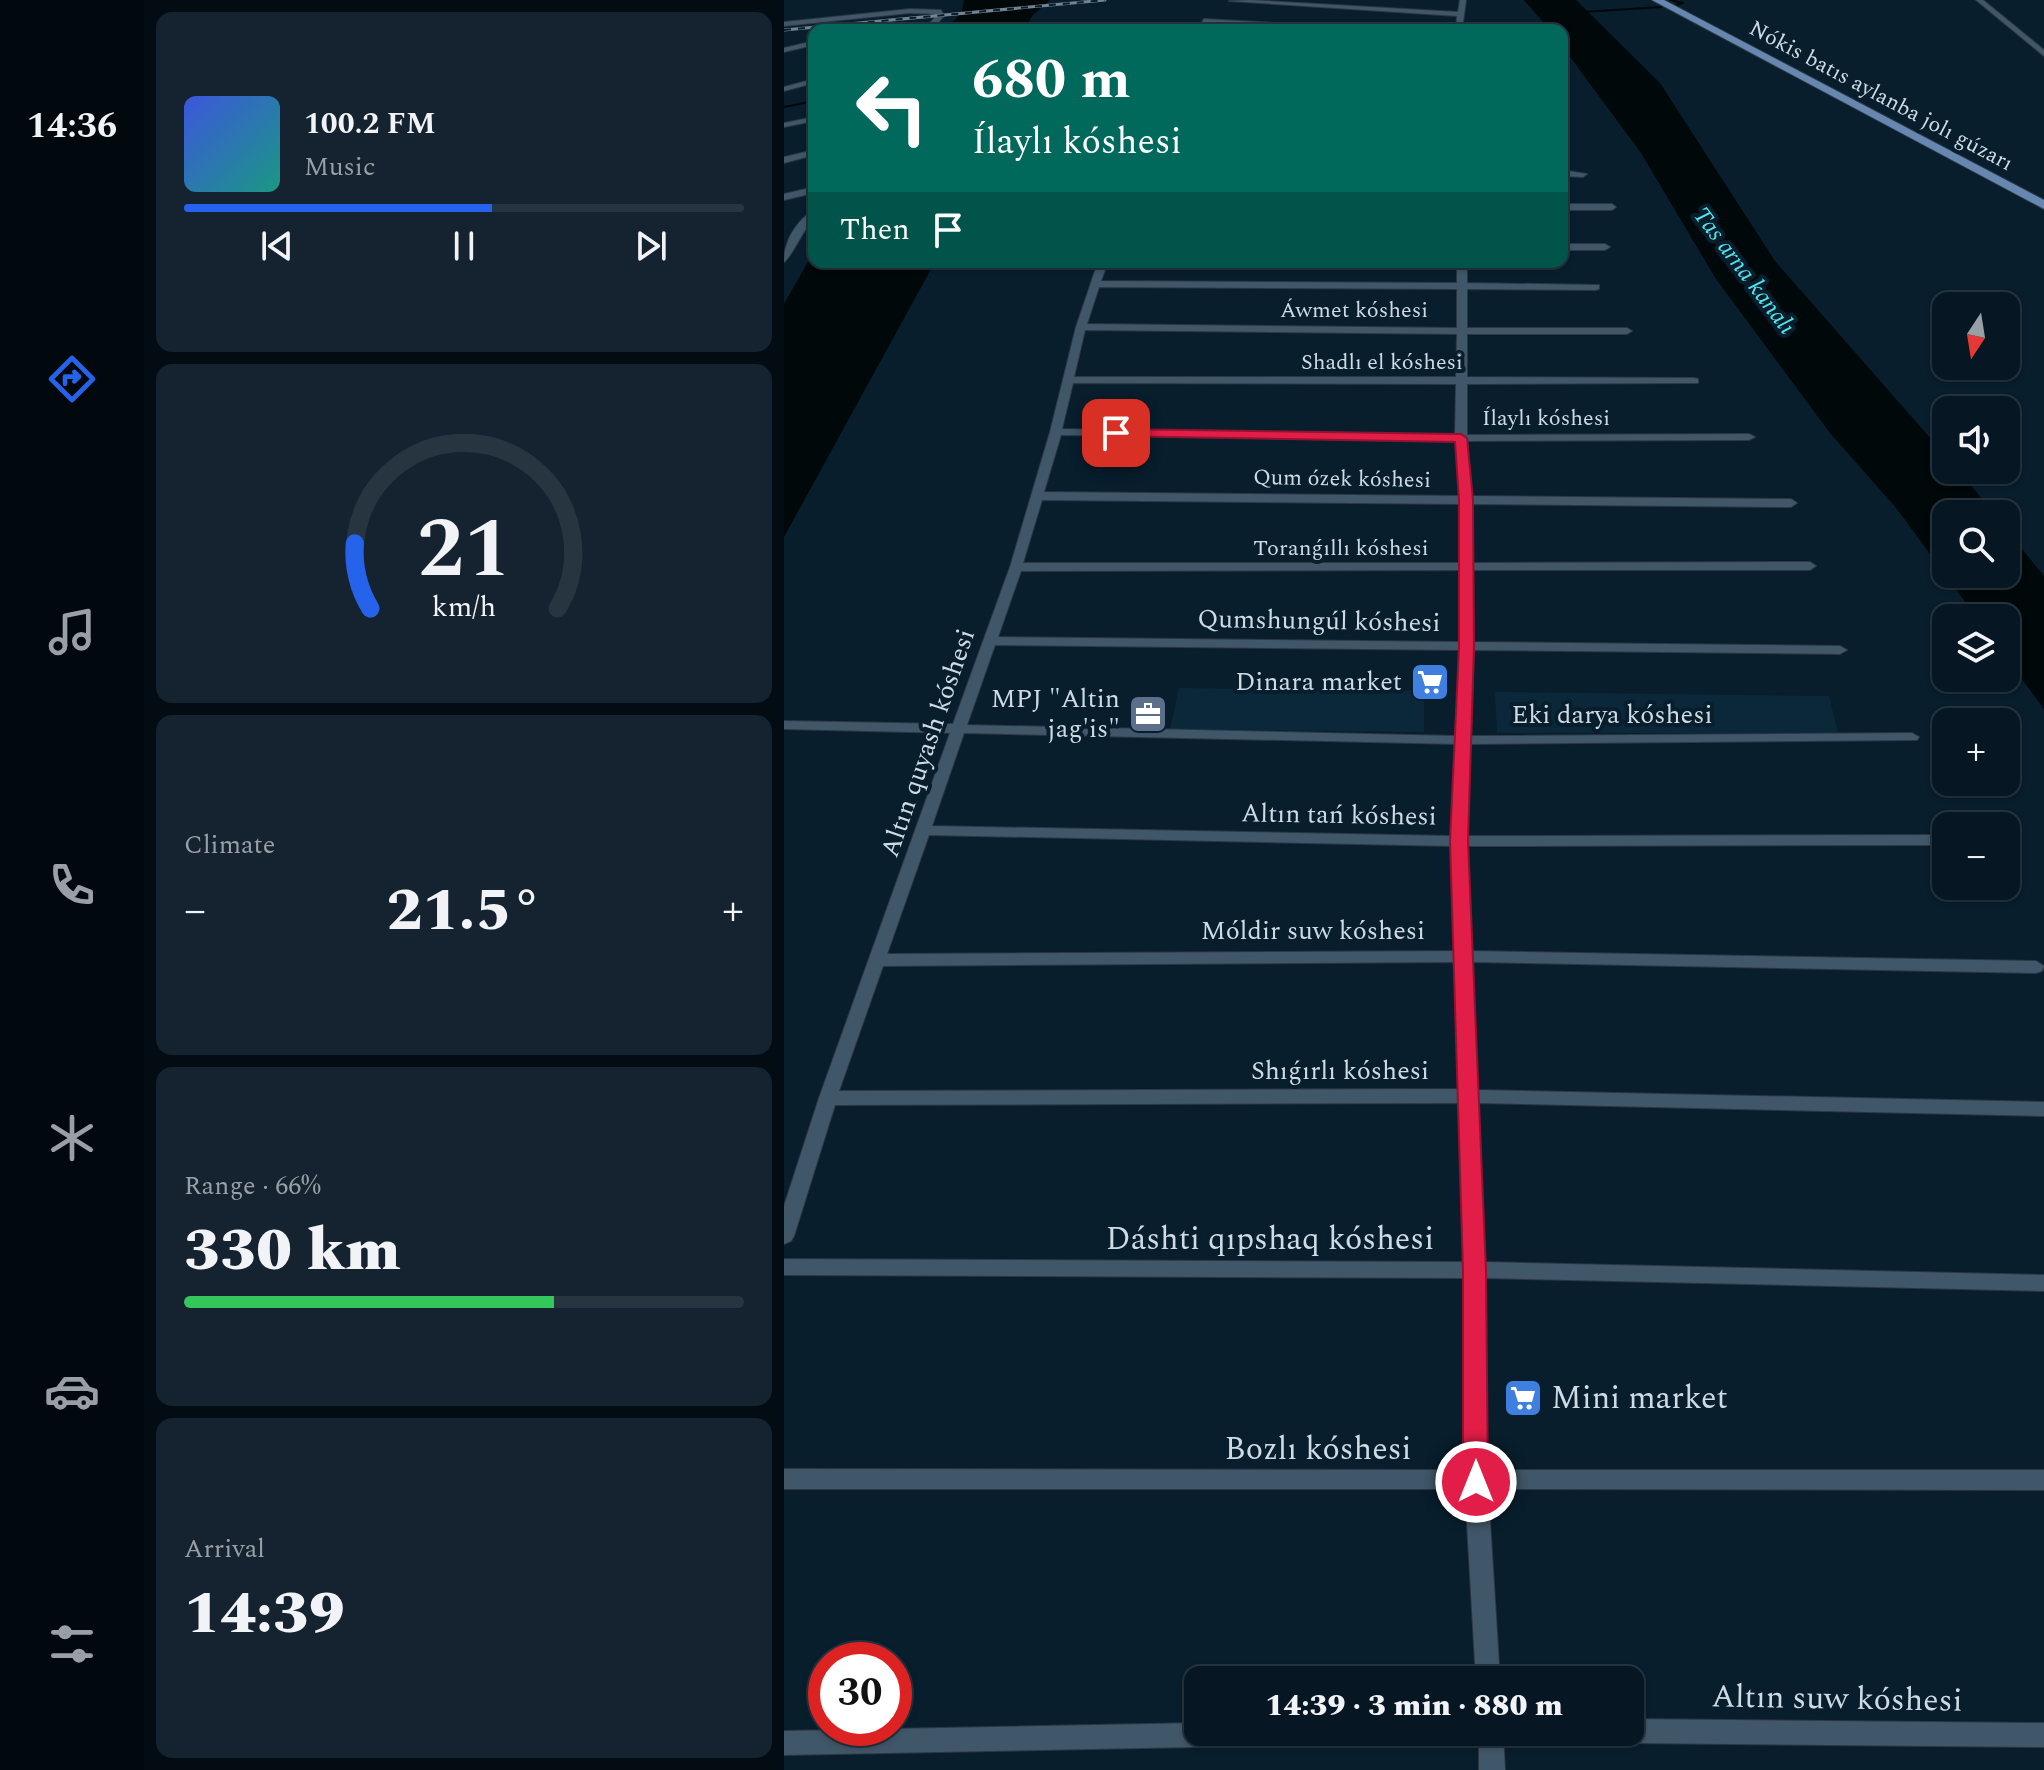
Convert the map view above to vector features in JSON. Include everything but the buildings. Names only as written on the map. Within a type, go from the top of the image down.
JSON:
[{"type":"main road","name":"Nókis batıs aylanba jolı gúzarı","points":[[1657,0],[2044,205]]},
{"type":"street","points":[[1460,24],[1463,0]]},
{"type":"street","points":[[1979,0],[2044,54]]},
{"type":"street","points":[[1222,8],[1232,1],[1461,14]]},
{"type":"street","points":[[931,10],[939,2]]},
{"type":"street","points":[[784,24],[931,10],[941,12],[933,24]]},
{"type":"street","points":[[1202,24],[1213,15]]},
{"type":"street","points":[[1204,21],[1257,24]]},
{"type":"street","points":[[784,50],[808,44]]},
{"type":"street","points":[[784,89],[808,83]]},
{"type":"street","points":[[784,125],[808,120]]},
{"type":"street","points":[[784,160],[808,154]]},
{"type":"street","points":[[1568,173],[1583,174]]},
{"type":"street","points":[[784,197],[808,191]]},
{"type":"street","points":[[1568,207],[1612,207]]},
{"type":"street","points":[[784,259],[788,244],[808,219]]},
{"type":"street","points":[[1568,247],[1605,247]]},
{"type":"street","name":"Altın quyash kóshesi","points":[[784,1236],[828,1098],[1016,567],[1056,432],[1081,327],[1101,268]]},
{"type":"street","points":[[1462,268],[1460,383],[1466,500],[1467,647],[1459,841],[1475,1270],[1476,1482],[1487,1666]]},
{"type":"street","points":[[1095,284],[1596,287]]},
{"type":"street","name":"Áwmet kóshesi","points":[[1081,327],[1627,331]]},
{"type":"street","name":"Shadlı el kóshesi","points":[[1070,380],[1694,381]]},
{"type":"street","name":"Ílaylı kóshesi","points":[[1056,432],[1461,438],[1749,437]]},
{"type":"street","name":"Qum ózek kóshesi","points":[[1038,496],[1791,503]]},
{"type":"street","name":"Toranǵıllı kóshesi","points":[[1016,567],[1810,566]]},
{"type":"street","name":"Qumshungúl kóshesi","points":[[989,641],[1840,650]]},
{"type":"street","name":"Eki darya kóshesi","points":[[784,725],[1463,740],[1912,737]]},
{"type":"street","name":"Altın tań kóshesi","points":[[923,830],[1459,841],[1932,840]]},
{"type":"street","name":"Móldir suw kóshesi","points":[[879,960],[1462,956],[2036,967]]},
{"type":"street","name":"Shıǵırlı kóshesi","points":[[828,1098],[1468,1096],[2044,1109]]},
{"type":"street","name":"Dáshti qıpshaq kóshesi","points":[[784,1267],[1475,1270],[2044,1283]]},
{"type":"street","name":"Bozlı kóshesi","points":[[784,1479],[1476,1482],[2044,1480]]},
{"type":"street","name":"Altın suw kóshesi","points":[[1644,1731],[2044,1735]]},
{"type":"street","points":[[784,1743],[1184,1735]]},
{"type":"street","points":[[1491,1746],[1492,1770]]},
{"type":"shaded area","points":[[1179,688],[1424,691],[1424,732],[1170,729]]},
{"type":"shaded area","points":[[1495,692],[1829,696],[1838,733],[1497,733]]},
{"type":"water","points":[[964,0],[1050,0],[1032,16],[1028,24],[951,24],[962,12]]},
{"type":"water","name":"Tas arna kanalı","points":[[1524,0],[1576,0],[1660,83],[1775,261],[1932,440],[1932,484],[1970,484],[1983,500],[1932,500],[1932,557],[1897,509],[1830,433],[1716,279],[1641,153],[1568,54],[1568,24],[1545,24]]},
{"type":"water","points":[[808,262],[808,268],[932,268],[784,537],[784,304]]},
{"type":"water","points":[[2020,546],[2044,576],[2044,709],[2020,677],[2020,604],[1967,604],[1955,588],[2020,588]]},
{"type":"waterway","points":[[1670,0],[1683,3],[1674,6]]},
{"type":"waterway","points":[[1582,12],[1661,7]]},
{"type":"waterway","points":[[784,107],[808,102]]},
{"type":"railway","points":[[848,24],[1105,0]]},
{"type":"railway","points":[[784,30],[808,28]]},
{"type":"place","name":"Dinara market","points":[[1430,682]]},
{"type":"place","name":"MPJ \"Altin jag'is\"","points":[[1148,714]]},
{"type":"place","name":"Mini market","points":[[1523,1398]]},
{"type":"route","points":[[1116,433],[1461,438],[1466,500],[1467,647],[1459,841],[1475,1270],[1476,1482]]}]
